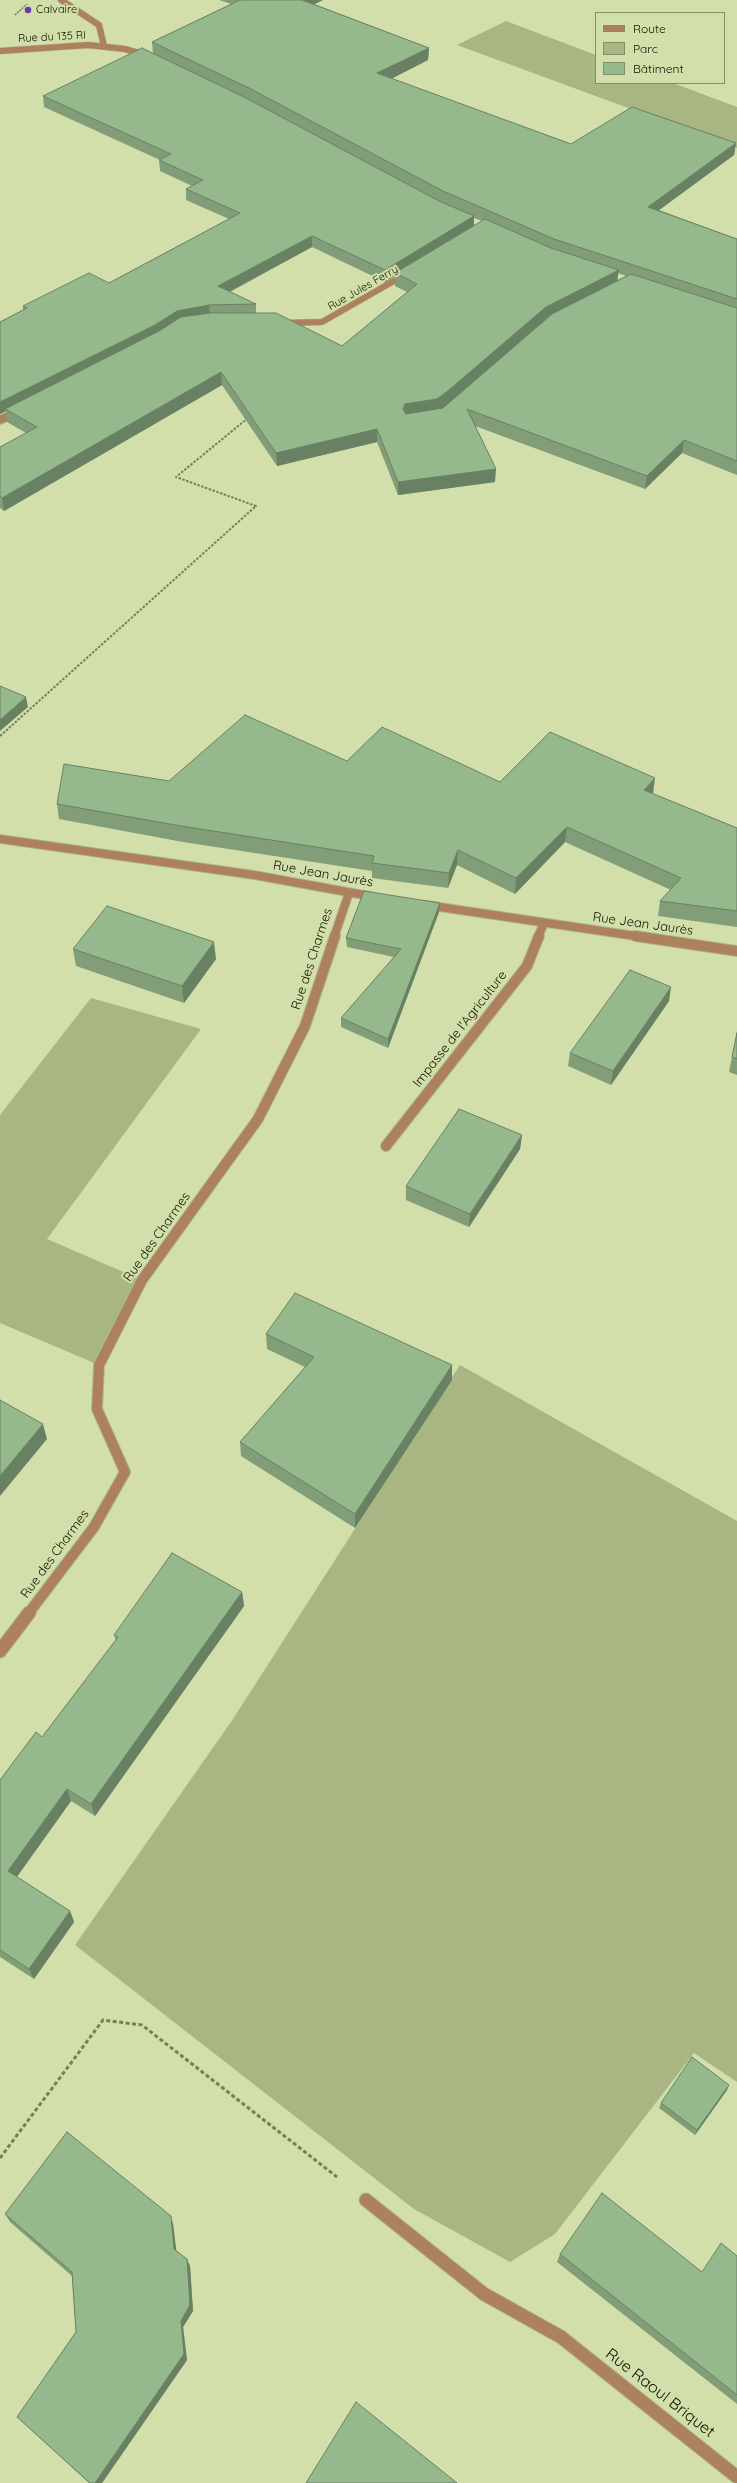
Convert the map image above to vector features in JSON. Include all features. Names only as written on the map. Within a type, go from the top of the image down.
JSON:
[{"type":"street","points":[[61,0],[99,25],[104,46]]},
{"type":"street","name":"Rue du 135 RI","points":[[0,51],[61,46],[104,46],[154,59]]},
{"type":"street","name":"Rue Jules Ferry","points":[[279,322],[309,324],[322,322],[415,268]]},
{"type":"street","points":[[0,420],[23,409]]},
{"type":"street","name":"Rue Jean Jaurès","points":[[0,839],[231,872],[388,899]]},
{"type":"street","name":"Rue des Charmes","points":[[0,1651],[94,1528],[125,1472],[97,1409],[98,1365],[142,1280],[258,1119],[305,1026],[348,893]]},
{"type":"street","name":"Rue Jean Jaurès","points":[[419,904],[737,951]]},
{"type":"street","name":"Impasse de l'Agriculture","points":[[386,1146],[527,966],[544,923]]},
{"type":"street","name":"Rue Raoul Briquet","points":[[366,2200],[435,2253],[484,2294],[561,2337],[737,2477]]},
{"type":"path","points":[[0,736],[256,506],[176,476],[248,417]]},
{"type":"path","points":[[0,2158],[103,2020],[142,2025],[366,2200]]},
{"type":"green space","points":[[506,21],[595,55],[595,84],[676,84],[737,107],[737,148],[457,45]]},
{"type":"green space","points":[[91,998],[201,1029],[47,1239],[142,1280],[99,1365],[0,1323],[0,1115]]},
{"type":"green space","points":[[460,1365],[737,1521],[737,2082],[694,2053],[555,2234],[510,2262],[414,2209],[75,1945],[233,1719]]},
{"type":"building","points":[[240,0],[302,0],[429,48],[377,73],[571,144],[632,107],[736,143],[648,207],[737,239],[737,299],[554,239],[443,191],[249,88],[152,42]]},
{"type":"building","points":[[142,48],[244,97],[439,201],[474,216],[385,270],[312,236],[218,286],[256,304],[209,305],[177,311],[155,325],[0,402],[0,322],[27,308],[23,306],[89,273],[109,283],[240,213],[186,189],[203,180],[159,160],[171,154],[43,96]]},
{"type":"building","points":[[485,219],[551,248],[619,270],[546,307],[437,399],[405,404],[403,409],[406,414],[443,408],[552,314],[631,274],[737,308],[737,461],[684,440],[647,476],[467,409],[496,469],[398,482],[377,429],[276,453],[221,372],[2,498],[0,496],[0,447],[37,427],[5,409],[159,331],[181,317],[210,313],[276,313],[342,346],[417,284],[395,273]]},
{"type":"building","points":[[0,686],[26,697],[0,720]]},
{"type":"building","points":[[245,715],[347,761],[382,727],[500,782],[550,732],[655,778],[644,790],[737,828],[737,911],[660,901],[681,878],[567,827],[516,878],[458,850],[449,873],[372,863],[374,856],[181,826],[57,804],[64,764],[169,781]]},
{"type":"building","points":[[364,891],[440,903],[388,1039],[341,1018],[401,949],[346,938]]},
{"type":"building","points":[[107,906],[214,942],[182,986],[73,949]]},
{"type":"building","points":[[630,970],[671,987],[613,1071],[570,1053]]},
{"type":"building","points":[[737,1033],[737,1059],[732,1057]]},
{"type":"building","points":[[459,1109],[522,1135],[470,1214],[406,1186]]},
{"type":"building","points":[[295,1293],[452,1365],[355,1514],[240,1442],[314,1357],[266,1334]]},
{"type":"building","points":[[0,1400],[43,1424],[0,1476]]},
{"type":"building","points":[[172,1553],[242,1592],[91,1804],[67,1789],[8,1871],[70,1911],[29,1969],[0,1950],[0,1780],[36,1732],[42,1737],[118,1637],[114,1635]]},
{"type":"building","points":[[692,2057],[729,2085],[697,2130],[661,2103]]},
{"type":"building","points":[[67,2132],[171,2216],[174,2249],[187,2259],[190,2305],[181,2321],[184,2354],[95,2483],[90,2483],[17,2417],[76,2332],[72,2272],[5,2214]]},
{"type":"building","points":[[602,2193],[702,2272],[721,2243],[737,2256],[737,2395],[560,2254]]},
{"type":"building","points":[[356,2402],[457,2483],[306,2483]]},
{"type":"place","name":"Calvaire","points":[[28,10]]}]
